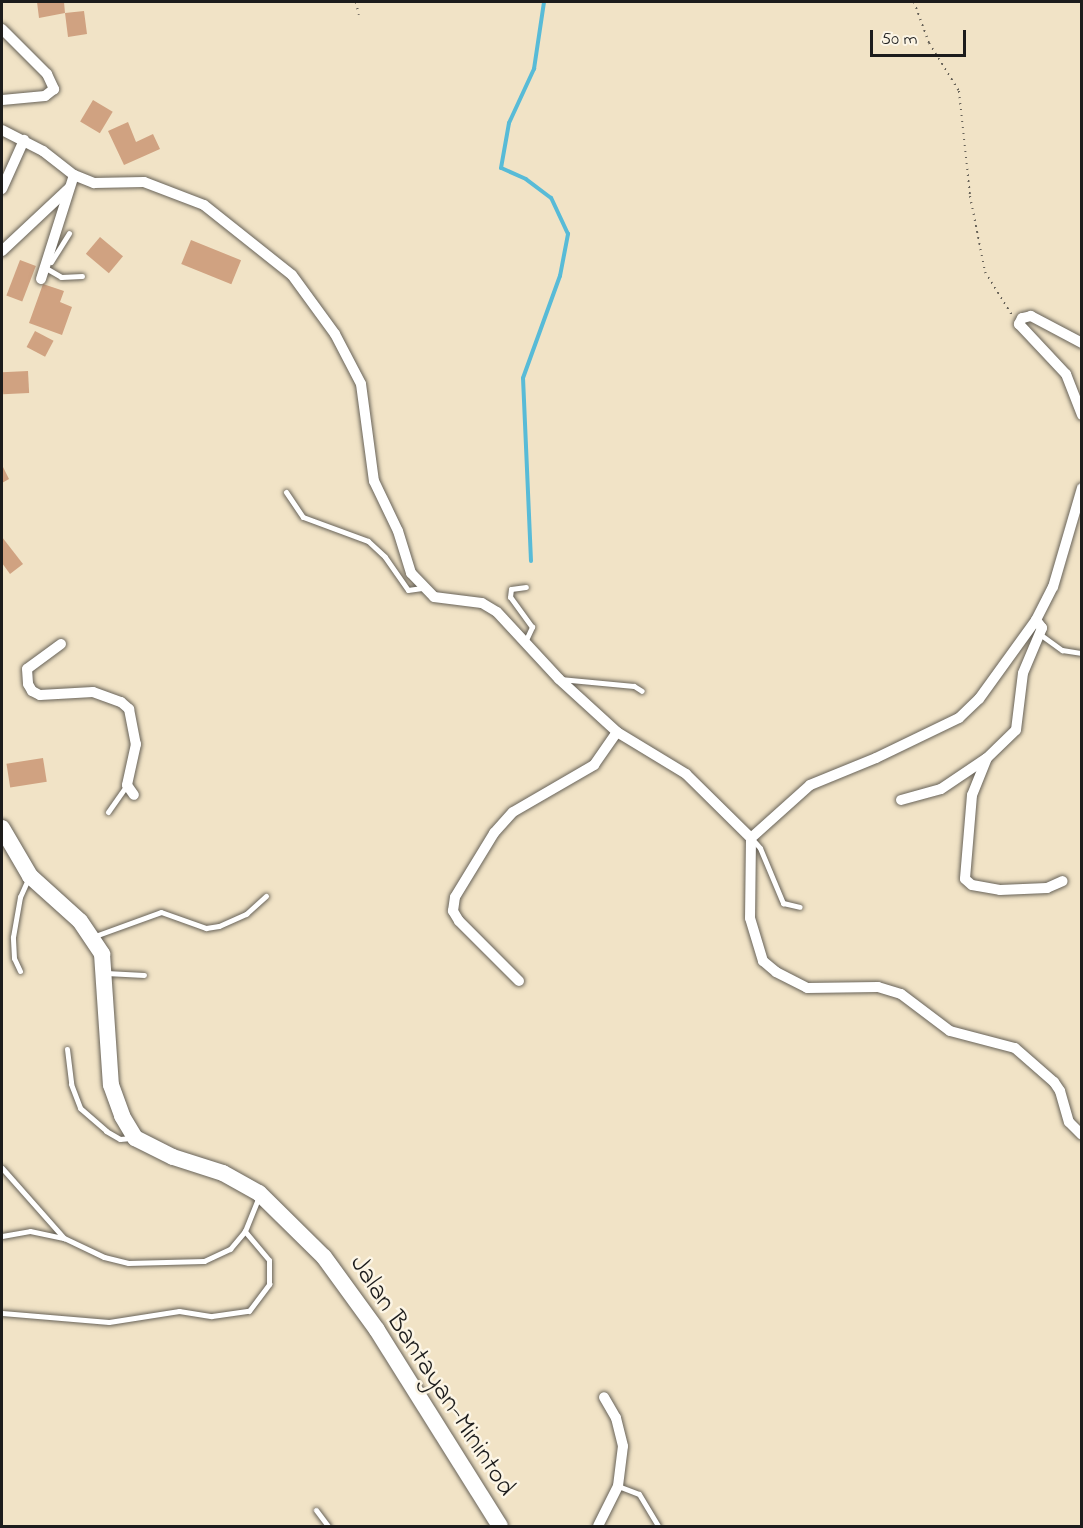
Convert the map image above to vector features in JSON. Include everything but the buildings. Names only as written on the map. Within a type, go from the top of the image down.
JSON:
[{"type":"main road","points":[[2,828],[30,876],[93,937],[106,974],[111,1085],[122,1116],[135,1138]]},
{"type":"main road","name":"Jalan Bantayan-Minintod","points":[[135,1138],[173,1157],[223,1173],[260,1193],[324,1257],[377,1330],[500,1527]]},
{"type":"street","points":[[2,29],[47,74],[54,89],[45,96],[2,100]]},
{"type":"street","points":[[2,130],[24,140],[74,176],[94,183],[144,182],[178,193],[204,205],[292,275],[335,334],[361,384],[374,481],[398,531],[411,573],[422,588],[434,597],[482,603],[497,612],[558,678],[617,732],[686,774],[751,838],[750,918],[762,961],[776,972],[807,987],[878,987],[901,994],[950,1031],[1015,1048],[1054,1082],[1060,1091],[1069,1122],[1082,1135]]},
{"type":"street","points":[[2,189],[24,140]]},
{"type":"street","points":[[41,279],[74,176]]},
{"type":"street","points":[[2,251],[69,187]]},
{"type":"street","points":[[1082,343],[1031,316],[1022,318],[1019,324],[1066,374],[1082,415]]},
{"type":"street","points":[[751,838],[810,785],[876,758],[959,717],[979,699],[1036,620],[1053,586],[1082,489]]},
{"type":"street","points":[[901,800],[941,789],[987,758],[1016,730],[1023,673],[1041,635],[1042,628],[1036,620]]},
{"type":"street","points":[[61,644],[27,669],[28,684],[32,692],[40,695],[93,692],[121,702],[129,709],[136,744],[127,786],[134,795]]},
{"type":"street","points":[[519,981],[459,921],[453,911],[455,897],[494,833],[513,812],[594,765],[617,732]]},
{"type":"street","points":[[987,758],[972,795],[965,879],[972,885],[1000,891],[1047,888],[1063,881]]},
{"type":"street","points":[[598,1527],[618,1486],[623,1446],[616,1418],[604,1396]]},
{"type":"lane","points":[[69,233],[45,267],[69,279],[82,276]]},
{"type":"lane","points":[[286,492],[303,517],[368,541],[385,557],[408,590],[422,588]]},
{"type":"lane","points":[[525,642],[532,627],[510,597],[511,589],[526,586]]},
{"type":"lane","points":[[1041,635],[1062,650],[1082,653]]},
{"type":"lane","points":[[558,678],[616,684],[642,691]]},
{"type":"lane","points":[[108,812],[127,786]]},
{"type":"lane","points":[[751,838],[760,848],[783,903],[800,907]]},
{"type":"lane","points":[[20,971],[14,958],[13,937],[20,897],[30,876]]},
{"type":"lane","points":[[93,937],[161,912],[206,928],[219,926],[246,914],[266,896]]},
{"type":"lane","points":[[106,974],[144,975]]},
{"type":"lane","points":[[67,1050],[71,1084],[80,1108],[120,1139],[135,1138]]},
{"type":"lane","points":[[2,1168],[64,1238]]},
{"type":"lane","points":[[2,1236],[30,1231],[64,1238],[104,1257],[128,1263],[204,1260],[230,1249],[245,1231],[260,1193]]},
{"type":"lane","points":[[2,1313],[109,1322],[179,1311],[212,1316],[249,1311],[269,1284],[269,1260],[245,1231]]},
{"type":"lane","points":[[618,1486],[639,1494],[658,1527]]},
{"type":"lane","points":[[316,1510],[328,1527]]},
{"type":"path","points":[[356,2],[359,15]]},
{"type":"path","points":[[914,2],[929,44],[959,91],[970,196],[985,272],[1019,324]]},
{"type":"waterway","points":[[531,561],[523,378],[560,276],[568,234],[551,198],[526,179],[501,168],[509,123],[534,69],[544,2]]}]
